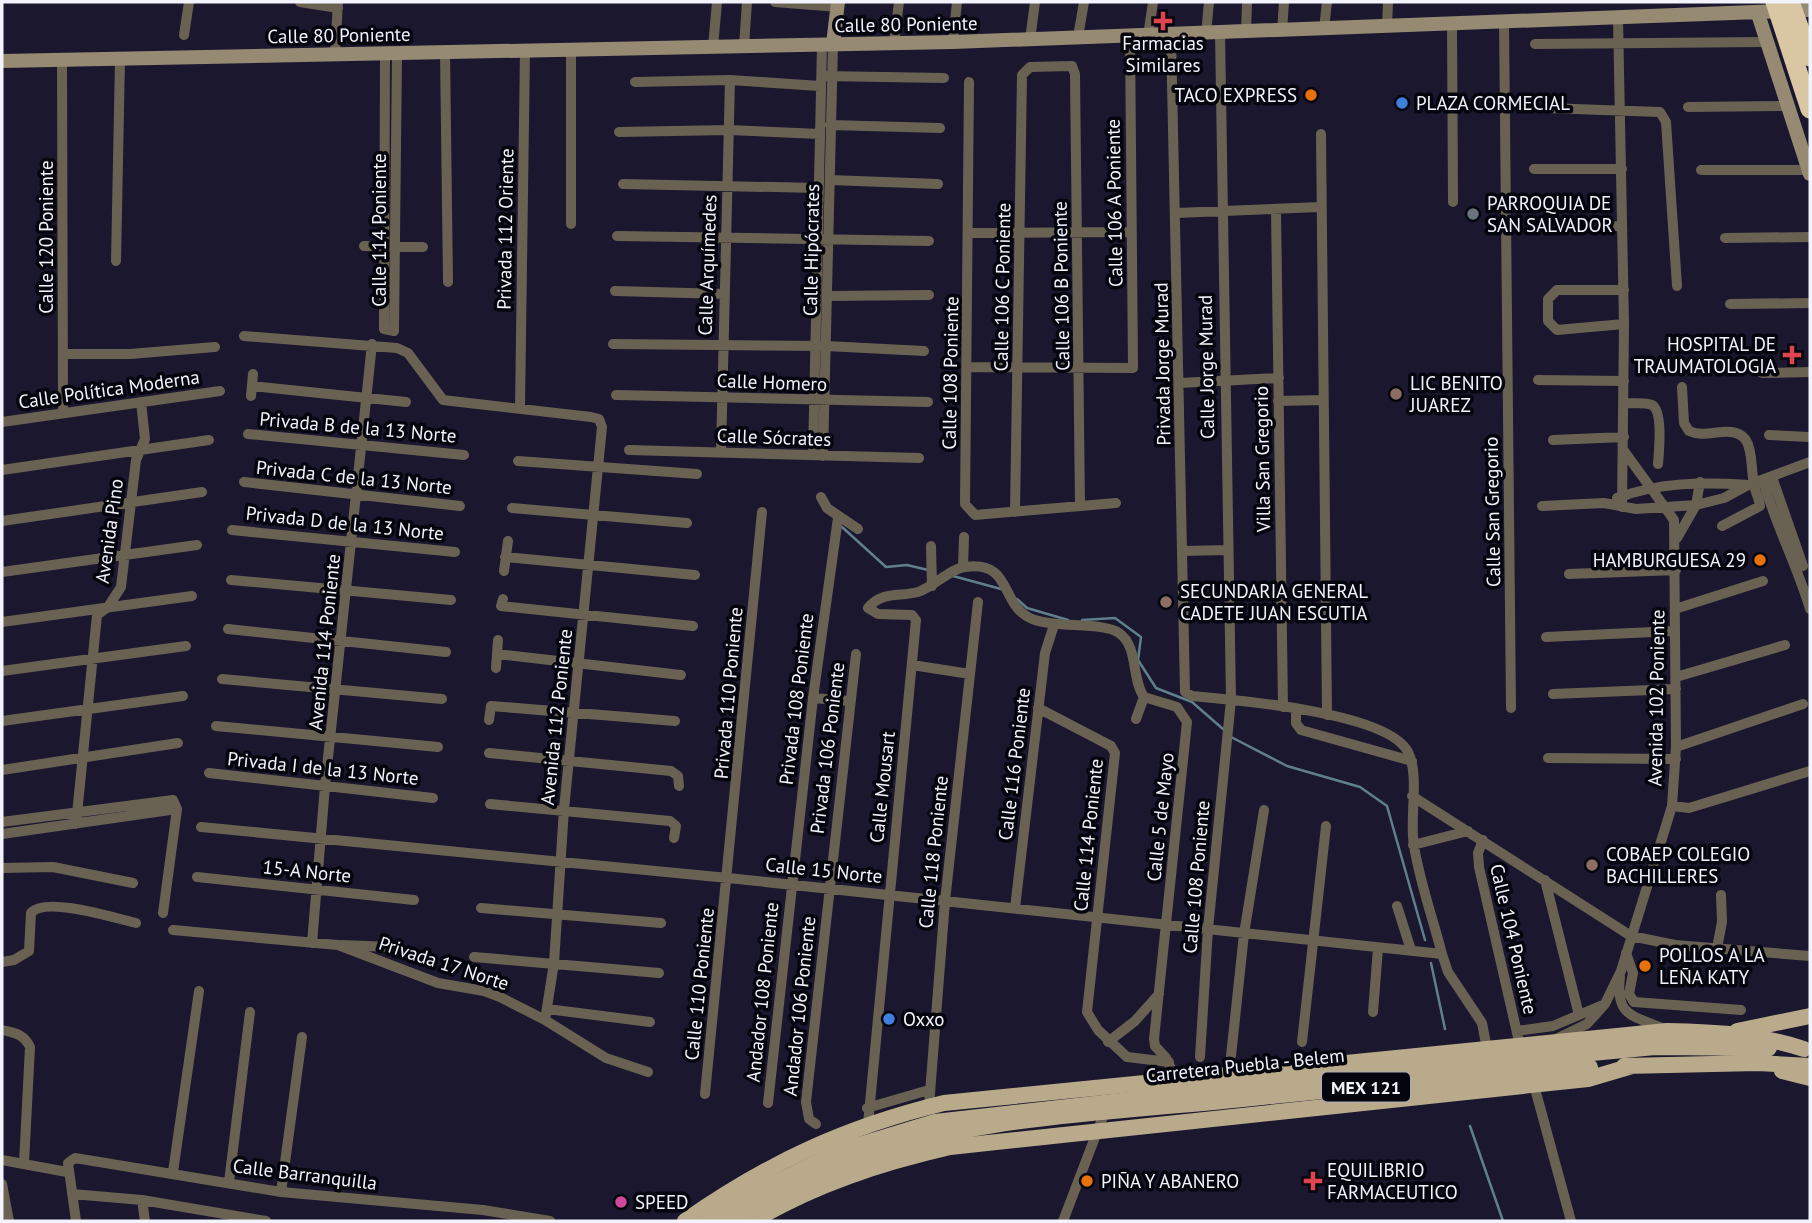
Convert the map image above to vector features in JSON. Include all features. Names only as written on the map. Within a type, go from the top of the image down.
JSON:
[{"type":"highway","points":[[1775,2],[1810,109]]},
{"type":"highway","points":[[1790,2],[1810,57]]},
{"type":"highway","points":[[1802,2],[1810,28]]},
{"type":"main road","points":[[1726,1033],[1810,1016]]},
{"type":"main road","points":[[685,1221],[774,1164],[867,1116],[929,1098],[1053,1091],[1487,1049],[1518,1039],[1546,1044],[1667,1031],[1726,1033],[1777,1040],[1807,1049]]},
{"type":"main road","name":"Carretera Puebla - Belem","points":[[707,1221],[745,1198],[839,1151],[935,1122],[1308,1080],[1601,1051],[1709,1046],[1807,1049]]},
{"type":"main road","points":[[1767,1064],[1810,1077]]},
{"type":"main road","name":"Carretera Puebla - Belem","points":[[730,1221],[807,1178],[845,1163],[923,1139],[982,1127],[1272,1096],[1590,1067],[1767,1064],[1810,1066]]},
{"type":"main road","points":[[753,1221],[845,1176],[893,1160],[950,1147],[1588,1079],[1632,1066]]},
{"type":"main road","points":[[1153,1124],[1148,1099],[1155,1081]]},
{"type":"main road","points":[[1053,1091],[1061,1115],[1053,1135]]},
{"type":"street","points":[[184,35],[189,2]]},
{"type":"street","points":[[300,2],[338,5],[335,54]]},
{"type":"street","points":[[713,47],[717,2]]},
{"type":"street","points":[[744,46],[747,2]]},
{"type":"street","points":[[775,2],[838,4],[827,45]]},
{"type":"street","points":[[894,43],[899,2]]},
{"type":"street","points":[[953,42],[957,2]]},
{"type":"street","points":[[1030,40],[1035,2]]},
{"type":"street","points":[[1078,37],[1084,2]]},
{"type":"street","points":[[1148,36],[1153,2]]},
{"type":"street","name":"Calle Jorge Murad","points":[[1209,2],[1213,34],[1221,212],[1231,700]]},
{"type":"street","points":[[1245,33],[1247,2]]},
{"type":"street","points":[[1282,31],[1284,2]]},
{"type":"street","points":[[1324,29],[1327,2]]},
{"type":"street","points":[[1387,27],[1388,2]]},
{"type":"street","name":"Calle 80 Poniente","points":[[2,61],[1030,40],[1810,10]]},
{"type":"street","points":[[1701,170],[1810,172],[1758,14]]},
{"type":"street","points":[[1618,19],[1622,109],[1624,324],[1621,502]]},
{"type":"street","name":"Calle San Gregorio","points":[[1504,23],[1511,708]]},
{"type":"street","points":[[1452,24],[1453,202]]},
{"type":"street","points":[[1773,60],[1788,43],[1810,28]]},
{"type":"street","name":"Privada Jorge Murad","points":[[1171,36],[1177,213],[1185,692],[1192,696],[1231,700]]},
{"type":"street","name":"Calle 106 A Poniente","points":[[1080,367],[1133,368],[1130,37]]},
{"type":"street","points":[[1535,44],[1766,42]]},
{"type":"street","name":"Calle Hipócrates","points":[[821,346],[828,296],[819,188],[826,172],[820,134],[827,45]]},
{"type":"street","points":[[571,49],[571,225]]},
{"type":"street","name":"Privada 112 Oriente","points":[[520,408],[525,50]]},
{"type":"street","points":[[446,52],[447,282]]},
{"type":"street","name":"Calle 114 Poniente","points":[[390,247],[384,329],[394,331],[390,199],[384,139],[391,53]]},
{"type":"street","name":"Calle 114 Poniente","points":[[390,199],[397,139],[391,53]]},
{"type":"street","name":"Calle 120 Poniente","points":[[62,60],[63,413]]},
{"type":"street","points":[[116,261],[120,60]]},
{"type":"street","name":"Calle 106 B Poniente","points":[[1030,66],[1072,65],[1076,74],[1080,506]]},
{"type":"street","name":"Calle 106 C Poniente","points":[[1015,512],[1022,75],[1030,66]]},
{"type":"street","name":"Calle Arquímedes","points":[[721,453],[730,79]]},
{"type":"street","name":"Calle Hipócrates","points":[[818,455],[826,172],[830,125],[824,79]]},
{"type":"street","points":[[635,82],[944,79]]},
{"type":"street","name":"Calle 108 Poniente","points":[[969,82],[965,504],[975,515],[1015,512]]},
{"type":"street","points":[[1688,107],[1787,106]]},
{"type":"street","points":[[1546,108],[1660,112],[1666,122],[1677,286]]},
{"type":"street","points":[[830,125],[940,128]]},
{"type":"street","points":[[619,132],[729,130],[820,134]]},
{"type":"street","points":[[1321,134],[1327,715]]},
{"type":"street","points":[[384,139],[397,139]]},
{"type":"street","points":[[1534,169],[1622,169]]},
{"type":"street","points":[[826,172],[938,184]]},
{"type":"street","points":[[623,184],[819,188]]},
{"type":"street","points":[[1177,213],[1276,211],[1320,207]]},
{"type":"street","name":"Villa San Gregorio","points":[[1276,211],[1283,707]]},
{"type":"street","points":[[1544,228],[1622,226]]},
{"type":"street","points":[[968,233],[1131,232]]},
{"type":"street","points":[[617,236],[727,240],[929,241]]},
{"type":"street","points":[[1725,238],[1810,237]]},
{"type":"street","points":[[364,246],[423,247]]},
{"type":"street","points":[[1623,290],[1557,290],[1548,299],[1548,321],[1557,330],[1624,324]]},
{"type":"street","points":[[615,291],[725,294]]},
{"type":"street","points":[[828,296],[929,295]]},
{"type":"street","points":[[1730,304],[1810,303]]},
{"type":"street","points":[[244,336],[372,344],[408,353],[443,400],[520,408]]},
{"type":"street","name":"Avenida 114 Poniente","points":[[313,943],[325,786],[372,344]]},
{"type":"street","points":[[613,344],[821,346],[924,351]]},
{"type":"street","points":[[64,354],[130,354],[215,347]]},
{"type":"street","points":[[968,367],[1080,367]]},
{"type":"street","points":[[1762,373],[1810,372]]},
{"type":"street","points":[[1180,383],[1279,378]]},
{"type":"street","points":[[1538,380],[1624,381]]},
{"type":"street","points":[[252,385],[406,402]]},
{"type":"street","points":[[1682,387],[1684,423],[1689,431],[1704,434],[1736,431],[1743,435],[1751,449],[1759,482],[1800,572],[1810,609]]},
{"type":"street","name":"Calle Política Moderna","points":[[2,422],[220,391]]},
{"type":"street","name":"Calle Homero","points":[[616,395],[820,402],[928,402]]},
{"type":"street","points":[[1278,401],[1323,400]]},
{"type":"street","name":"Avenida Pino","points":[[76,824],[97,615],[108,607],[121,587],[136,460],[145,439],[141,402]]},
{"type":"street","points":[[1624,404],[1650,404],[1655,408],[1659,416],[1658,464]]},
{"type":"street","name":"Avenida 112 Poniente","points":[[520,408],[598,419],[602,427],[596,465],[580,663],[564,809],[554,963],[546,1014]]},
{"type":"street","name":"Privada B de la 13 Norte","points":[[248,434],[464,455]]},
{"type":"street","points":[[1769,435],[1810,437]]},
{"type":"street","points":[[1553,440],[1624,437]]},
{"type":"street","points":[[2,470],[209,440]]},
{"type":"street","name":"Calle Sócrates","points":[[629,450],[919,457]]},
{"type":"street","name":"Avenida 102 Poniente","points":[[1546,1044],[1587,1024],[1605,1003],[1621,971],[1672,806],[1676,759],[1674,520],[1623,451]]},
{"type":"street","points":[[518,461],[697,474]]},
{"type":"street","points":[[1542,506],[1621,502],[1696,505],[1724,498],[1810,463]]},
{"type":"street","name":"Privada C de la 13 Norte","points":[[244,482],[460,506]]},
{"type":"street","points":[[1621,502],[1650,487],[1700,482],[1759,482]]},
{"type":"street","points":[[1676,541],[1696,505],[1700,482]]},
{"type":"street","points":[[1722,526],[1758,509],[1759,482]]},
{"type":"street","points":[[1759,482],[1810,585]]},
{"type":"street","points":[[2,521],[202,492]]},
{"type":"street","points":[[821,496],[827,508],[838,518],[858,528]]},
{"type":"street","points":[[1015,512],[1116,503]]},
{"type":"street","points":[[512,508],[687,523]]},
{"type":"street","name":"Privada 110 Poniente","points":[[728,878],[762,512]]},
{"type":"street","name":"Privada 108 Poniente","points":[[791,885],[838,518]]},
{"type":"street","name":"Privada D de la 13 Norte","points":[[232,530],[455,552]]},
{"type":"street","points":[[963,567],[964,537]]},
{"type":"street","points":[[504,571],[508,541]]},
{"type":"street","points":[[2,572],[197,545]]},
{"type":"street","points":[[931,545],[932,586]]},
{"type":"street","points":[[1183,551],[1226,550]]},
{"type":"street","points":[[505,557],[695,575]]},
{"type":"street","points":[[932,586],[963,567],[987,568],[1003,579],[1010,600],[1019,611],[1033,620],[1054,625],[1105,627],[1119,633],[1127,641],[1136,682],[1143,697],[1136,719]]},
{"type":"street","points":[[1569,574],[1676,570]]},
{"type":"street","points":[[230,580],[451,600]]},
{"type":"street","points":[[1675,609],[1763,581]]},
{"type":"street","name":"Calle Mousart","points":[[867,1116],[916,620],[912,615],[878,614],[869,608],[888,595],[917,592],[932,586]]},
{"type":"street","points":[[2,622],[192,596]]},
{"type":"street","name":"Calle 118 Poniente","points":[[929,1098],[945,901],[978,602]]},
{"type":"street","points":[[502,603],[693,626]]},
{"type":"street","name":"Calle 116 Poniente","points":[[1015,908],[1045,653],[1054,625]]},
{"type":"street","points":[[228,629],[446,652]]},
{"type":"street","points":[[1546,637],[1674,631]]},
{"type":"street","points":[[496,668],[498,640]]},
{"type":"street","points":[[1676,677],[1785,645]]},
{"type":"street","points":[[2,671],[186,646]]},
{"type":"street","points":[[497,654],[681,676]]},
{"type":"street","name":"Privada 106 Poniente","points":[[828,888],[856,654]]},
{"type":"street","points":[[912,665],[970,674]]},
{"type":"street","points":[[222,679],[442,699]]},
{"type":"street","points":[[1553,694],[1676,689]]},
{"type":"street","points":[[2,721],[183,696]]},
{"type":"street","name":"Calle 5 de Mayo","points":[[1143,697],[1183,712],[1187,722],[1154,1046],[1169,1062],[1176,1079]]},
{"type":"street","points":[[813,698],[849,701]]},
{"type":"street","points":[[1231,700],[1327,715],[1384,730],[1400,740],[1412,761],[1413,845],[1442,954],[1448,972],[1482,1023],[1487,1049]]},
{"type":"street","name":"Calle 108 Poniente","points":[[1200,1057],[1208,929],[1231,700]]},
{"type":"street","points":[[1676,747],[1803,704]]},
{"type":"street","points":[[489,720],[491,706],[675,721]]},
{"type":"street","name":"Calle 114 Poniente","points":[[1038,708],[1114,749],[1087,1012],[1108,1042]]},
{"type":"street","points":[[1296,709],[1296,723],[1301,730],[1412,761]]},
{"type":"street","points":[[216,726],[438,747]]},
{"type":"street","points":[[2,770],[178,743]]},
{"type":"street","points":[[489,753],[569,759],[676,772],[678,786]]},
{"type":"street","points":[[1548,758],[1676,759]]},
{"type":"street","points":[[1672,806],[1689,808],[1810,771]]},
{"type":"street","name":"Privada I de la 13 Norte","points":[[209,773],[433,798]]},
{"type":"street","name":"Calle 104 Poniente","points":[[1412,796],[1632,936],[1661,944],[1810,956]]},
{"type":"street","points":[[490,804],[564,809],[674,822],[674,838]]},
{"type":"street","points":[[2,822],[78,811],[175,805]]},
{"type":"street","points":[[2,834],[76,824],[175,805]]},
{"type":"street","points":[[163,913],[175,805]]},
{"type":"street","points":[[1231,1056],[1244,934],[1264,810]]},
{"type":"street","points":[[1302,1042],[1326,826]]},
{"type":"street","name":"Calle 15 Norte","points":[[201,827],[888,894],[1097,919],[1442,954]]},
{"type":"street","points":[[1413,845],[1468,831]]},
{"type":"street","name":"Calle 104 Poniente","points":[[1483,840],[1478,853],[1479,867],[1518,1039]]},
{"type":"street","points":[[2,868],[53,867],[133,883]]},
{"type":"street","name":"15-A Norte","points":[[197,877],[414,900]]},
{"type":"street","name":"Calle 110 Poniente","points":[[705,1094],[728,878]]},
{"type":"street","points":[[1545,880],[1579,1015]]},
{"type":"street","name":"Andador 108 Poniente","points":[[768,1103],[791,885]]},
{"type":"street","name":"Andador 106 Poniente","points":[[816,1124],[809,1119],[806,1102],[828,888]]},
{"type":"street","points":[[1717,948],[1723,922],[1721,895]]},
{"type":"street","points":[[2,962],[14,960],[29,951],[32,913],[41,906],[76,909],[136,923]]},
{"type":"street","points":[[1397,906],[1411,950]]},
{"type":"street","points":[[481,908],[661,923]]},
{"type":"street","name":"Privada 17 Norte","points":[[173,930],[338,945],[438,983],[484,991],[546,1014],[606,1058],[648,1072]]},
{"type":"street","points":[[338,945],[350,943],[390,947]]},
{"type":"street","points":[[1373,1012],[1378,948]]},
{"type":"street","points":[[1626,953],[1633,973],[1629,994],[1634,1002],[1741,1010]]},
{"type":"street","points":[[474,957],[659,973]]},
{"type":"street","name":"Avenida 102 Poniente","points":[[1621,971],[1619,998],[1625,1011],[1637,1020],[1667,1031]]},
{"type":"street","points":[[173,1172],[199,991]]},
{"type":"street","points":[[1159,994],[1135,1021],[1108,1042],[1127,1057],[1169,1062]]},
{"type":"street","points":[[1518,1039],[1605,1003]]},
{"type":"street","points":[[229,1182],[250,1012]]},
{"type":"street","points":[[546,1014],[650,1022]]},
{"type":"street","points":[[2,1030],[26,1038],[30,1047],[24,1163]]},
{"type":"street","points":[[281,1192],[302,1037]]},
{"type":"street","points":[[1063,1221],[1115,1085]]},
{"type":"street","points":[[1534,1085],[1571,1221]]},
{"type":"street","name":"Calle Barranquilla","points":[[67,1172],[68,1163],[75,1158],[173,1172],[281,1192],[483,1210],[550,1221]]},
{"type":"street","points":[[2,1160],[67,1172],[76,1221]]},
{"type":"street","points":[[2,1184],[9,1221]]},
{"type":"street","points":[[72,1194],[142,1200],[214,1217],[266,1221]]},
{"type":"street","points":[[142,1200],[145,1221]]},
{"type":"waterway","points":[[842,527],[886,567],[907,565],[928,570]]},
{"type":"waterway","points":[[953,576],[1001,589]]},
{"type":"waterway","points":[[1017,599],[1027,608],[1068,620]]},
{"type":"waterway","points":[[1082,620],[1115,618],[1141,637],[1138,660],[1156,688],[1192,702],[1223,729]]},
{"type":"waterway","points":[[1231,737],[1287,766],[1360,787],[1387,806],[1425,940]]},
{"type":"waterway","points":[[1431,963],[1445,1029]]},
{"type":"waterway","points":[[1470,1126],[1503,1221]]},
{"type":"place","name":"Farmacias Similares","points":[[1163,21]]},
{"type":"place","name":"TACO EXPRESS","points":[[1311,95]]},
{"type":"place","name":"PLAZA CORMECIAL","points":[[1402,103]]},
{"type":"place","name":"PARROQUIA DE SAN SALVADOR","points":[[1473,214]]},
{"type":"place","name":"HOSPITAL DE TRAUMATOLOGIA","points":[[1792,355]]},
{"type":"place","name":"LIC BENITO JUAREZ","points":[[1396,394]]},
{"type":"place","name":"HAMBURGUESA 29","points":[[1760,560]]},
{"type":"place","name":"SECUNDARIA GENERAL CADETE JUAN ESCUTIA","points":[[1166,602]]},
{"type":"place","name":"COBAEP COLEGIO BACHILLERES","points":[[1592,865]]},
{"type":"place","name":"POLLOS A LA LEÑA KATY","points":[[1645,966]]},
{"type":"place","name":"Oxxo","points":[[889,1019]]},
{"type":"place","name":"PIÑA Y ABANERO","points":[[1087,1181]]},
{"type":"place","name":"EQUILIBRIO FARMACEUTICO","points":[[1313,1181]]},
{"type":"place","name":"SPEED","points":[[621,1202]]}]
